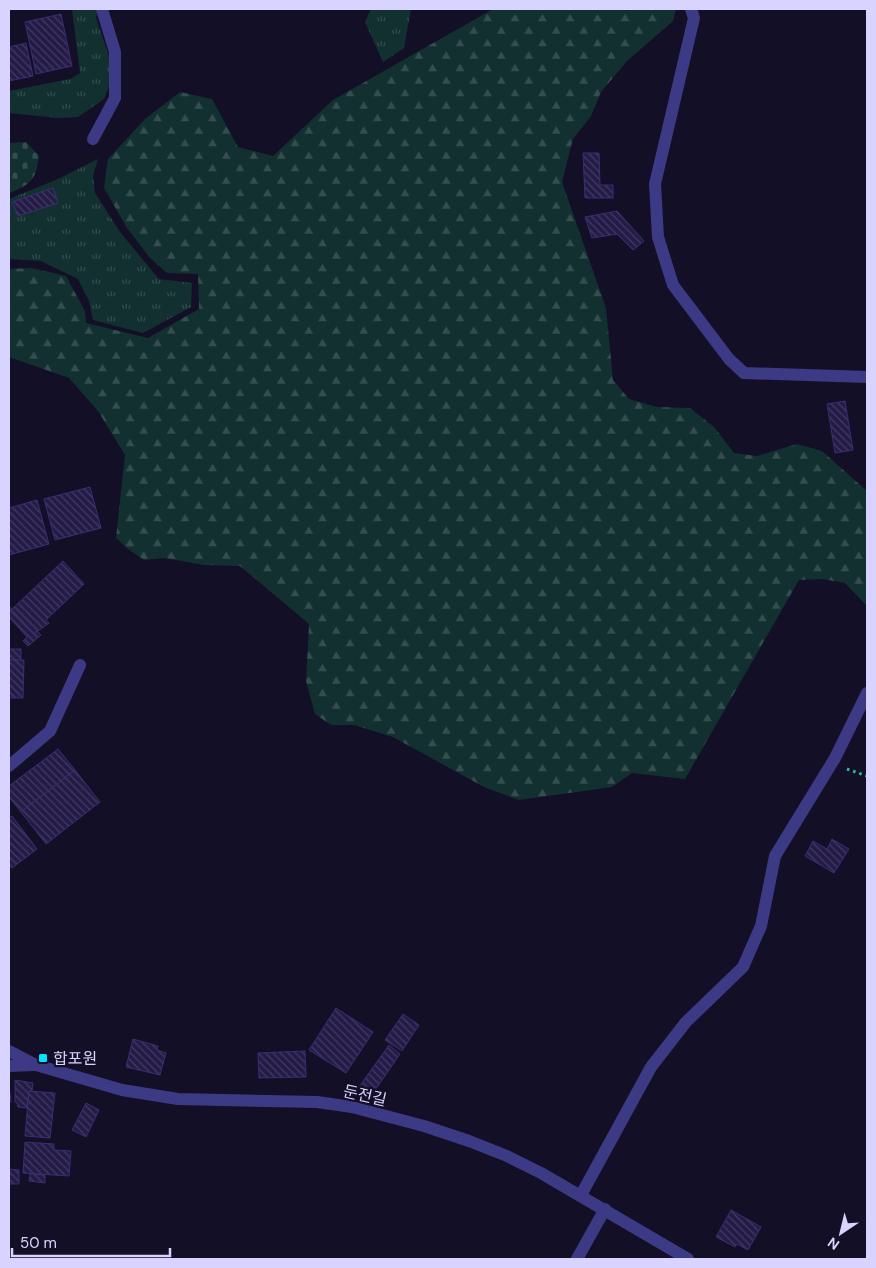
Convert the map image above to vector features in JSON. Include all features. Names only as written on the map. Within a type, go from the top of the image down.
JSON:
[{"type":"street","points":[[93,139],[116,98],[115,52],[102,9]]},
{"type":"street","points":[[691,9],[694,18],[655,184],[658,237],[674,285],[729,359],[744,372],[867,377]]},
{"type":"street","points":[[9,766],[50,732],[80,665]]},
{"type":"street","points":[[581,1196],[651,1067],[686,1022],[742,967],[761,926],[775,856],[835,758],[867,693]]},
{"type":"street","name":"둔전길","points":[[9,1051],[36,1065],[122,1090],[178,1099],[317,1102],[352,1107],[424,1126],[507,1156],[541,1173],[688,1259]]},
{"type":"street","points":[[9,1066],[36,1065]]},
{"type":"street","points":[[577,1259],[605,1210]]},
{"type":"green space","points":[[72,9],[98,9],[96,18],[110,59],[109,86],[104,99],[78,117],[58,118],[9,113],[9,91],[70,79],[80,73]]},
{"type":"green space","points":[[371,9],[411,9],[404,48],[383,62],[365,22]]},
{"type":"green space","points":[[493,9],[676,9],[673,21],[627,61],[601,92],[591,116],[573,139],[562,182],[606,308],[613,380],[629,399],[657,407],[690,408],[714,427],[734,453],[757,456],[797,444],[822,451],[867,491],[867,606],[845,583],[822,579],[799,580],[685,779],[632,773],[612,787],[519,800],[484,787],[393,737],[354,725],[331,725],[315,714],[306,681],[309,624],[240,566],[204,565],[165,558],[144,560],[128,549],[116,538],[125,455],[98,411],[69,378],[9,357],[9,269],[32,268],[66,276],[85,311],[86,323],[148,338],[199,309],[198,274],[167,273],[150,258],[127,228],[104,188],[108,159],[145,119],[180,92],[212,99],[238,147],[273,156],[333,100]]},
{"type":"green space","points":[[26,142],[39,156],[34,176],[23,187],[9,193],[9,143]]},
{"type":"green space","points":[[98,159],[93,176],[95,193],[120,232],[159,279],[192,283],[191,307],[143,333],[93,320],[89,301],[78,279],[41,261],[9,259],[9,199],[58,179]]},
{"type":"building","points":[[61,14],[72,66],[36,74],[25,22]]},
{"type":"building","points":[[26,43],[33,76],[9,81],[9,47]]},
{"type":"building","points":[[583,153],[599,153],[600,185],[613,185],[613,198],[585,198]]},
{"type":"building","points":[[53,188],[58,203],[18,216],[12,202]]},
{"type":"building","points":[[617,211],[644,241],[633,250],[617,234],[592,238],[585,217]]},
{"type":"building","points":[[845,401],[853,450],[835,453],[827,404]]},
{"type":"building","points":[[90,487],[101,528],[55,540],[44,499]]},
{"type":"building","points":[[37,500],[49,544],[9,555],[9,508]]},
{"type":"building","points":[[63,561],[84,584],[46,620],[49,623],[34,634],[11,610]]},
{"type":"building","points":[[9,606],[34,634],[37,631],[41,635],[28,646],[23,641],[27,637],[9,617]]},
{"type":"building","points":[[9,649],[21,649],[21,660],[9,660]]},
{"type":"building","points":[[9,660],[24,660],[23,698],[9,698]]},
{"type":"building","points":[[58,749],[75,770],[21,812],[9,797],[9,786]]},
{"type":"building","points":[[75,770],[100,802],[46,844],[21,812]]},
{"type":"building","points":[[12,816],[37,849],[12,868],[9,864],[9,818]]},
{"type":"building","points":[[832,839],[849,849],[834,873],[805,856],[813,841],[827,849]]},
{"type":"building","points":[[336,1008],[373,1032],[346,1073],[309,1050]]},
{"type":"building","points":[[403,1014],[419,1025],[402,1051],[385,1040]]},
{"type":"building","points":[[133,1039],[158,1046],[157,1050],[166,1053],[160,1075],[126,1067]]},
{"type":"building","points":[[389,1045],[400,1054],[371,1096],[359,1087]]},
{"type":"building","points":[[305,1051],[306,1077],[259,1078],[258,1053]]},
{"type":"building","points":[[15,1080],[33,1083],[32,1091],[29,1091],[27,1108],[18,1107],[15,1102]]},
{"type":"building","points":[[9,1085],[11,1102],[9,1102]]},
{"type":"building","points":[[29,1091],[55,1093],[50,1138],[25,1136]]},
{"type":"building","points":[[86,1103],[99,1110],[86,1137],[72,1130]]},
{"type":"building","points":[[25,1142],[54,1144],[54,1150],[71,1151],[69,1176],[23,1173]]},
{"type":"building","points":[[9,1169],[19,1170],[19,1184],[9,1184]]},
{"type":"building","points":[[30,1174],[45,1175],[45,1183],[29,1181]]},
{"type":"building","points":[[731,1210],[761,1227],[748,1250],[737,1244],[735,1247],[716,1237]]},
{"type":"place","name":"합포원","points":[[43,1058]]}]
